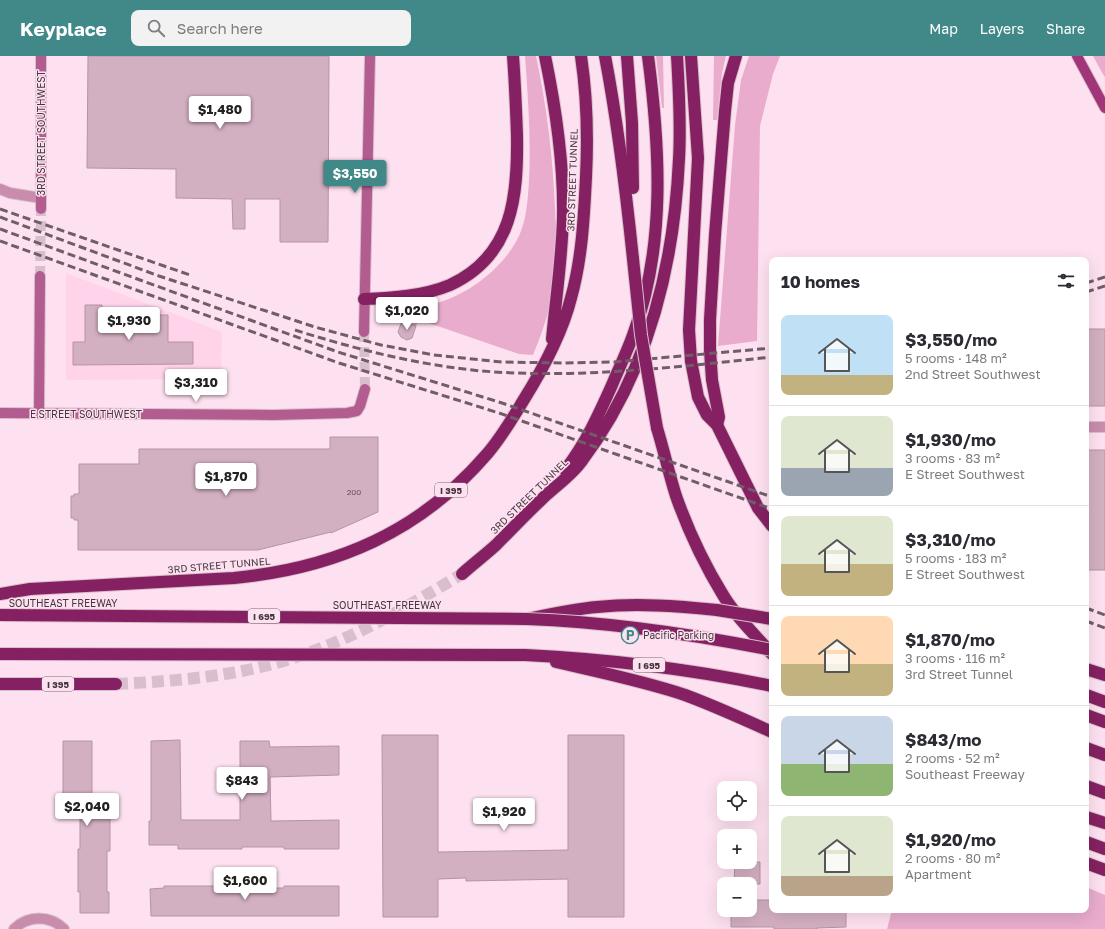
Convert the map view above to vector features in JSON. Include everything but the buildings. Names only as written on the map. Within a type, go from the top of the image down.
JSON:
[{"type":"highway","points":[[364,299],[413,294],[430,291],[449,285],[467,275],[478,266],[491,253],[501,238],[512,210],[517,179],[516,111],[513,56]]},
{"type":"highway","points":[[545,56],[558,131],[563,217],[560,273],[551,351]]},
{"type":"highway","name":"3RD STREET TUNNEL","points":[[0,594],[30,589],[263,575],[314,564],[348,553],[407,524],[449,492],[488,453],[509,424],[533,386],[551,351],[571,298],[578,270],[584,216],[587,154],[586,116],[581,56]]},
{"type":"highway","points":[[605,56],[624,167],[641,335],[657,428],[676,496],[709,570],[724,596],[769,651]]},
{"type":"highway","points":[[627,56],[632,123],[633,259]]},
{"type":"highway","points":[[540,500],[572,460],[592,426],[633,334],[645,293],[652,257],[658,205],[656,142],[648,56]]},
{"type":"highway","name":"3RD STREET TUNNEL","points":[[462,574],[496,545],[540,500],[580,464],[607,423],[631,379],[664,281],[670,241],[679,159],[678,56]]},
{"type":"highway","points":[[692,56],[698,158],[689,330],[691,361],[698,397],[707,415],[717,425],[758,508],[769,522]]},
{"type":"highway","points":[[717,425],[719,417],[712,380],[710,320],[725,111],[728,83],[736,56]]},
{"type":"highway","points":[[758,508],[769,519]]},
{"type":"highway","points":[[527,619],[580,609],[632,605],[695,608],[769,619]]},
{"type":"highway","name":"SOUTHEAST FREEWAY","points":[[0,615],[527,619],[598,623],[661,630],[769,649]]},
{"type":"highway","name":"I 695","points":[[0,654],[525,655],[594,659],[640,664],[684,670],[769,685]]},
{"type":"highway","points":[[525,655],[629,679],[671,691],[710,705],[769,731]]},
{"type":"highway","points":[[1089,670],[1105,675]]},
{"type":"highway","name":"I 395","points":[[0,684],[116,684]]},
{"type":"highway","points":[[1089,696],[1105,702]]},
{"type":"highway","points":[[1089,716],[1105,722]]},
{"type":"highway","points":[[1089,749],[1105,755]]},
{"type":"highway","points":[[1089,787],[1105,793]]},
{"type":"highway","points":[[1089,818],[1105,823]]},
{"type":"highway","points":[[1089,843],[1105,849]]},
{"type":"highway","points":[[1089,864],[1105,870]]},
{"type":"main road","points":[[1077,56],[1105,108]]},
{"type":"street","name":"3RD STREET SOUTHWEST","points":[[41,56],[41,209]]},
{"type":"street","points":[[364,332],[370,56]]},
{"type":"street","points":[[0,189],[10,193],[41,198]]},
{"type":"street","points":[[39,413],[40,276]]},
{"type":"street","name":"E STREET SOUTHWEST","points":[[0,413],[274,415],[347,413],[357,411],[364,397],[364,389]]},
{"type":"street","points":[[1089,427],[1105,426]]},
{"type":"street","points":[[14,929],[18,925],[28,920],[38,918],[59,924],[64,929]]},
{"type":"shaded area","points":[[525,56],[536,56],[543,94],[551,152],[557,241],[556,273],[553,294],[533,355],[519,354],[423,321],[418,322],[416,326],[402,321],[406,308],[430,305],[446,300],[473,286],[497,267],[515,244],[525,219],[529,186],[530,149]]},
{"type":"shaded area","points":[[656,56],[663,56],[664,108],[662,108]]},
{"type":"shaded area","points":[[714,56],[726,56],[722,73],[717,120],[713,120]]},
{"type":"shaded area","points":[[749,56],[780,56],[773,74],[760,126],[757,341],[718,346],[735,125],[741,80]]},
{"type":"shaded area","points":[[1093,56],[1105,56],[1105,77],[1104,76]]},
{"type":"shaded area","points":[[66,273],[222,332],[221,379],[66,380]]},
{"type":"shaded area","points":[[1089,888],[1105,895],[1105,929],[887,929],[891,913],[1089,913]]},
{"type":"tunnel","points":[[40,276],[41,209]]},
{"type":"tunnel","points":[[364,332],[365,389]]},
{"type":"tunnel","points":[[116,684],[187,679],[233,673],[302,655],[344,639],[384,619],[462,574]]},
{"type":"railway","points":[[0,209],[190,275]]},
{"type":"railway","points":[[0,217],[159,276],[315,327],[381,345],[434,355],[502,362],[614,362],[769,348]]},
{"type":"railway","points":[[0,229],[338,352],[502,403],[769,496]]},
{"type":"railway","points":[[0,241],[339,363],[499,413],[769,508]]},
{"type":"railway","points":[[1089,282],[1105,277]]},
{"type":"railway","points":[[1089,291],[1105,286]]},
{"type":"railway","points":[[295,330],[364,350],[434,365],[482,371],[555,374],[591,373],[700,365],[769,357]]},
{"type":"railway","points":[[1089,609],[1105,615]]},
{"type":"railway","points":[[1089,622],[1105,628]]},
{"type":"place","name":"Pacific Parking","points":[[630,635]]}]
